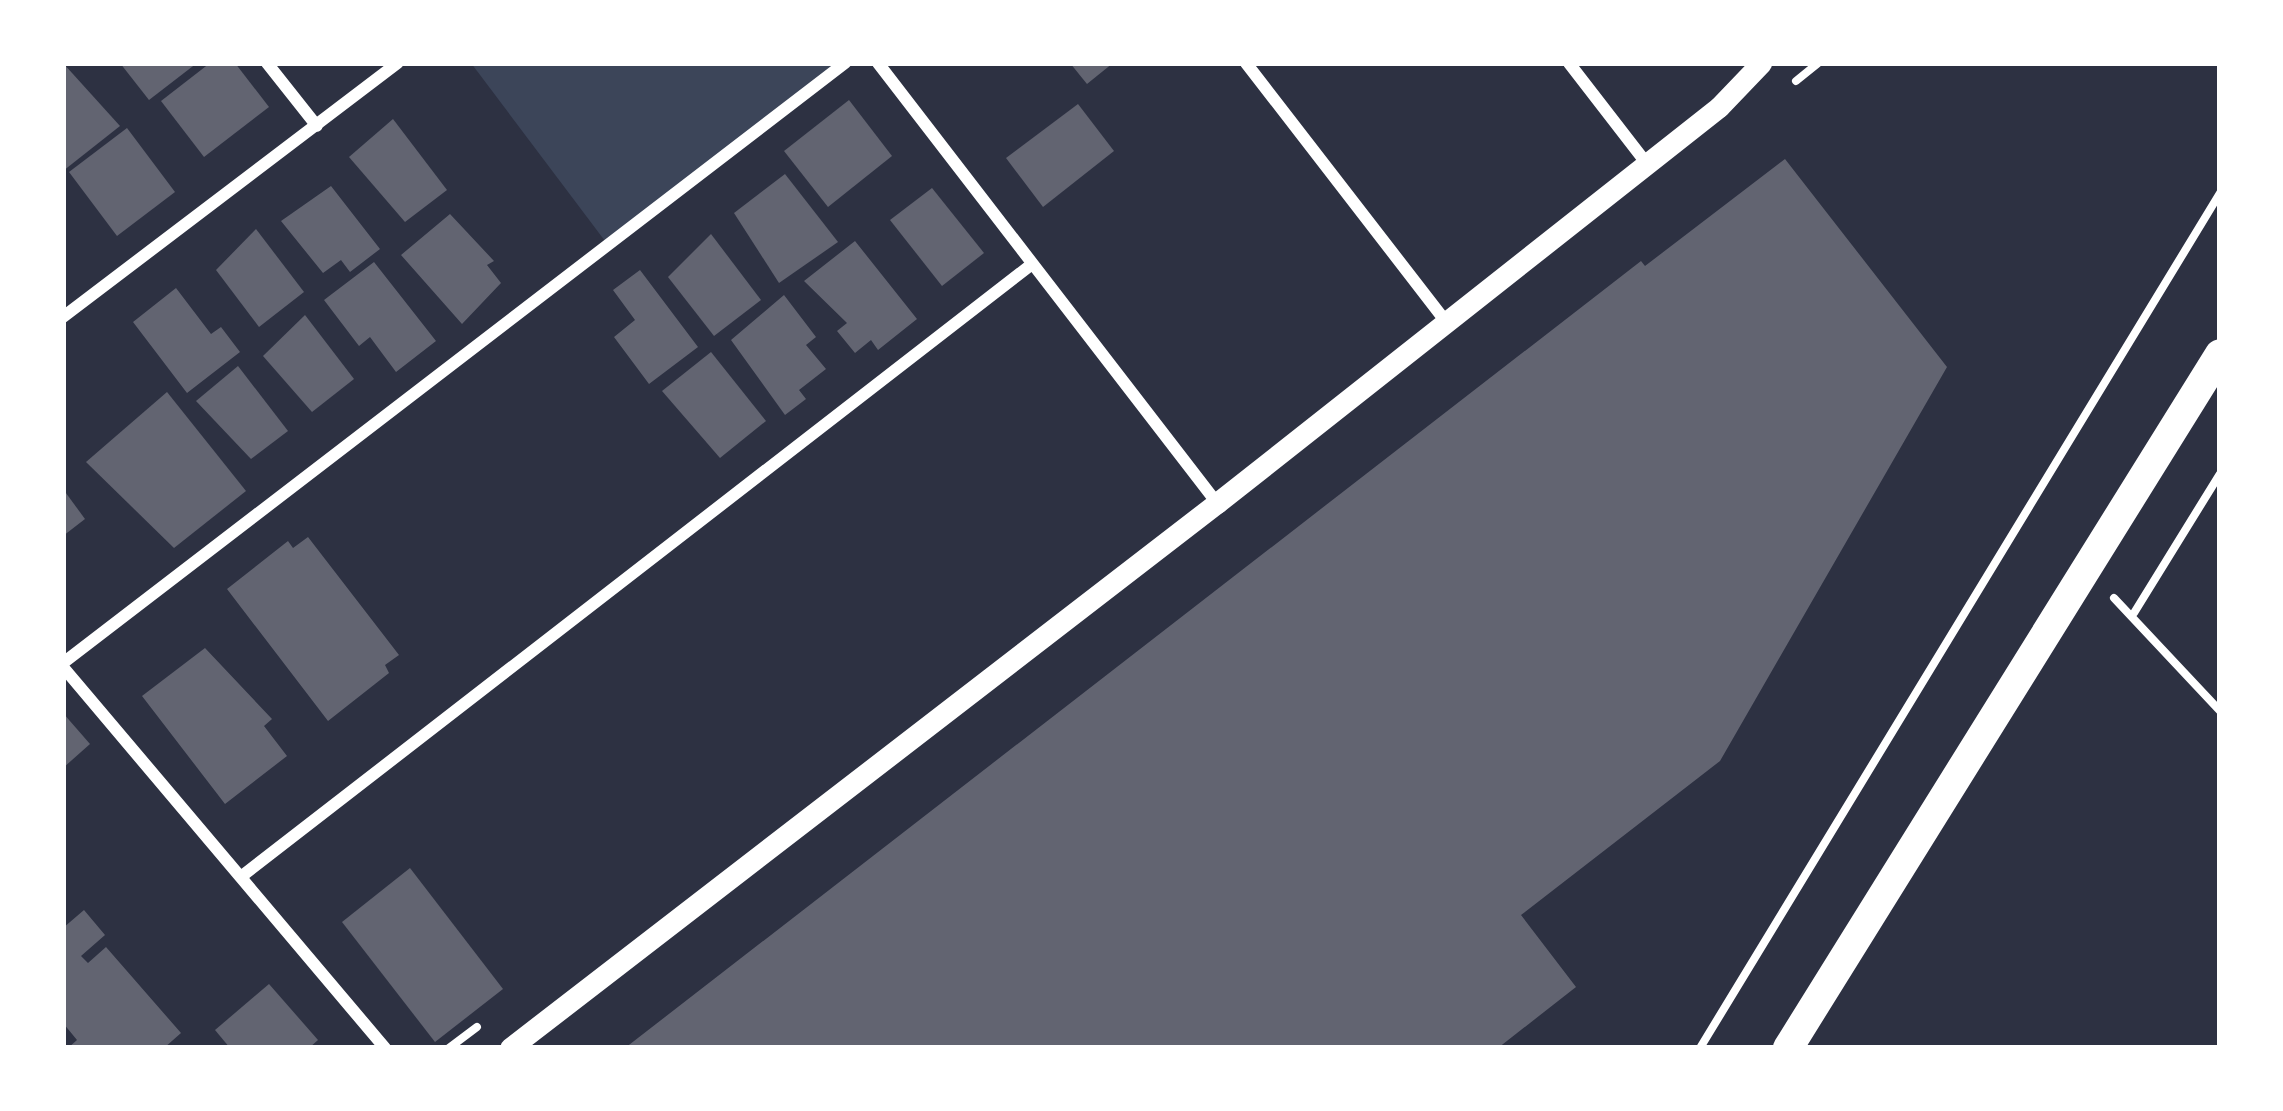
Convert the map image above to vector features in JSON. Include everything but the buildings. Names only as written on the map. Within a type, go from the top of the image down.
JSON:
[{"type":"main road","points":[[1787,1048],[2220,354]]},
{"type":"street","points":[[267,63],[317,126]]},
{"type":"street","points":[[63,317],[398,63]]},
{"type":"street","points":[[385,1048],[63,665],[845,63]]},
{"type":"street","points":[[878,63],[1216,503]]},
{"type":"street","points":[[1246,63],[1446,322]]},
{"type":"street","points":[[1569,63],[1647,164]]},
{"type":"street","points":[[510,1048],[1647,164],[1761,63]]},
{"type":"street","points":[[242,876],[1033,265]]},
{"type":"path","points":[[1700,1048],[2220,194]]},
{"type":"path","points":[[2134,613],[2220,474]]},
{"type":"path","points":[[2084,575],[2134,613],[2220,712]]},
{"type":"shaded area","points":[[471,63],[845,63],[608,245]]}]
